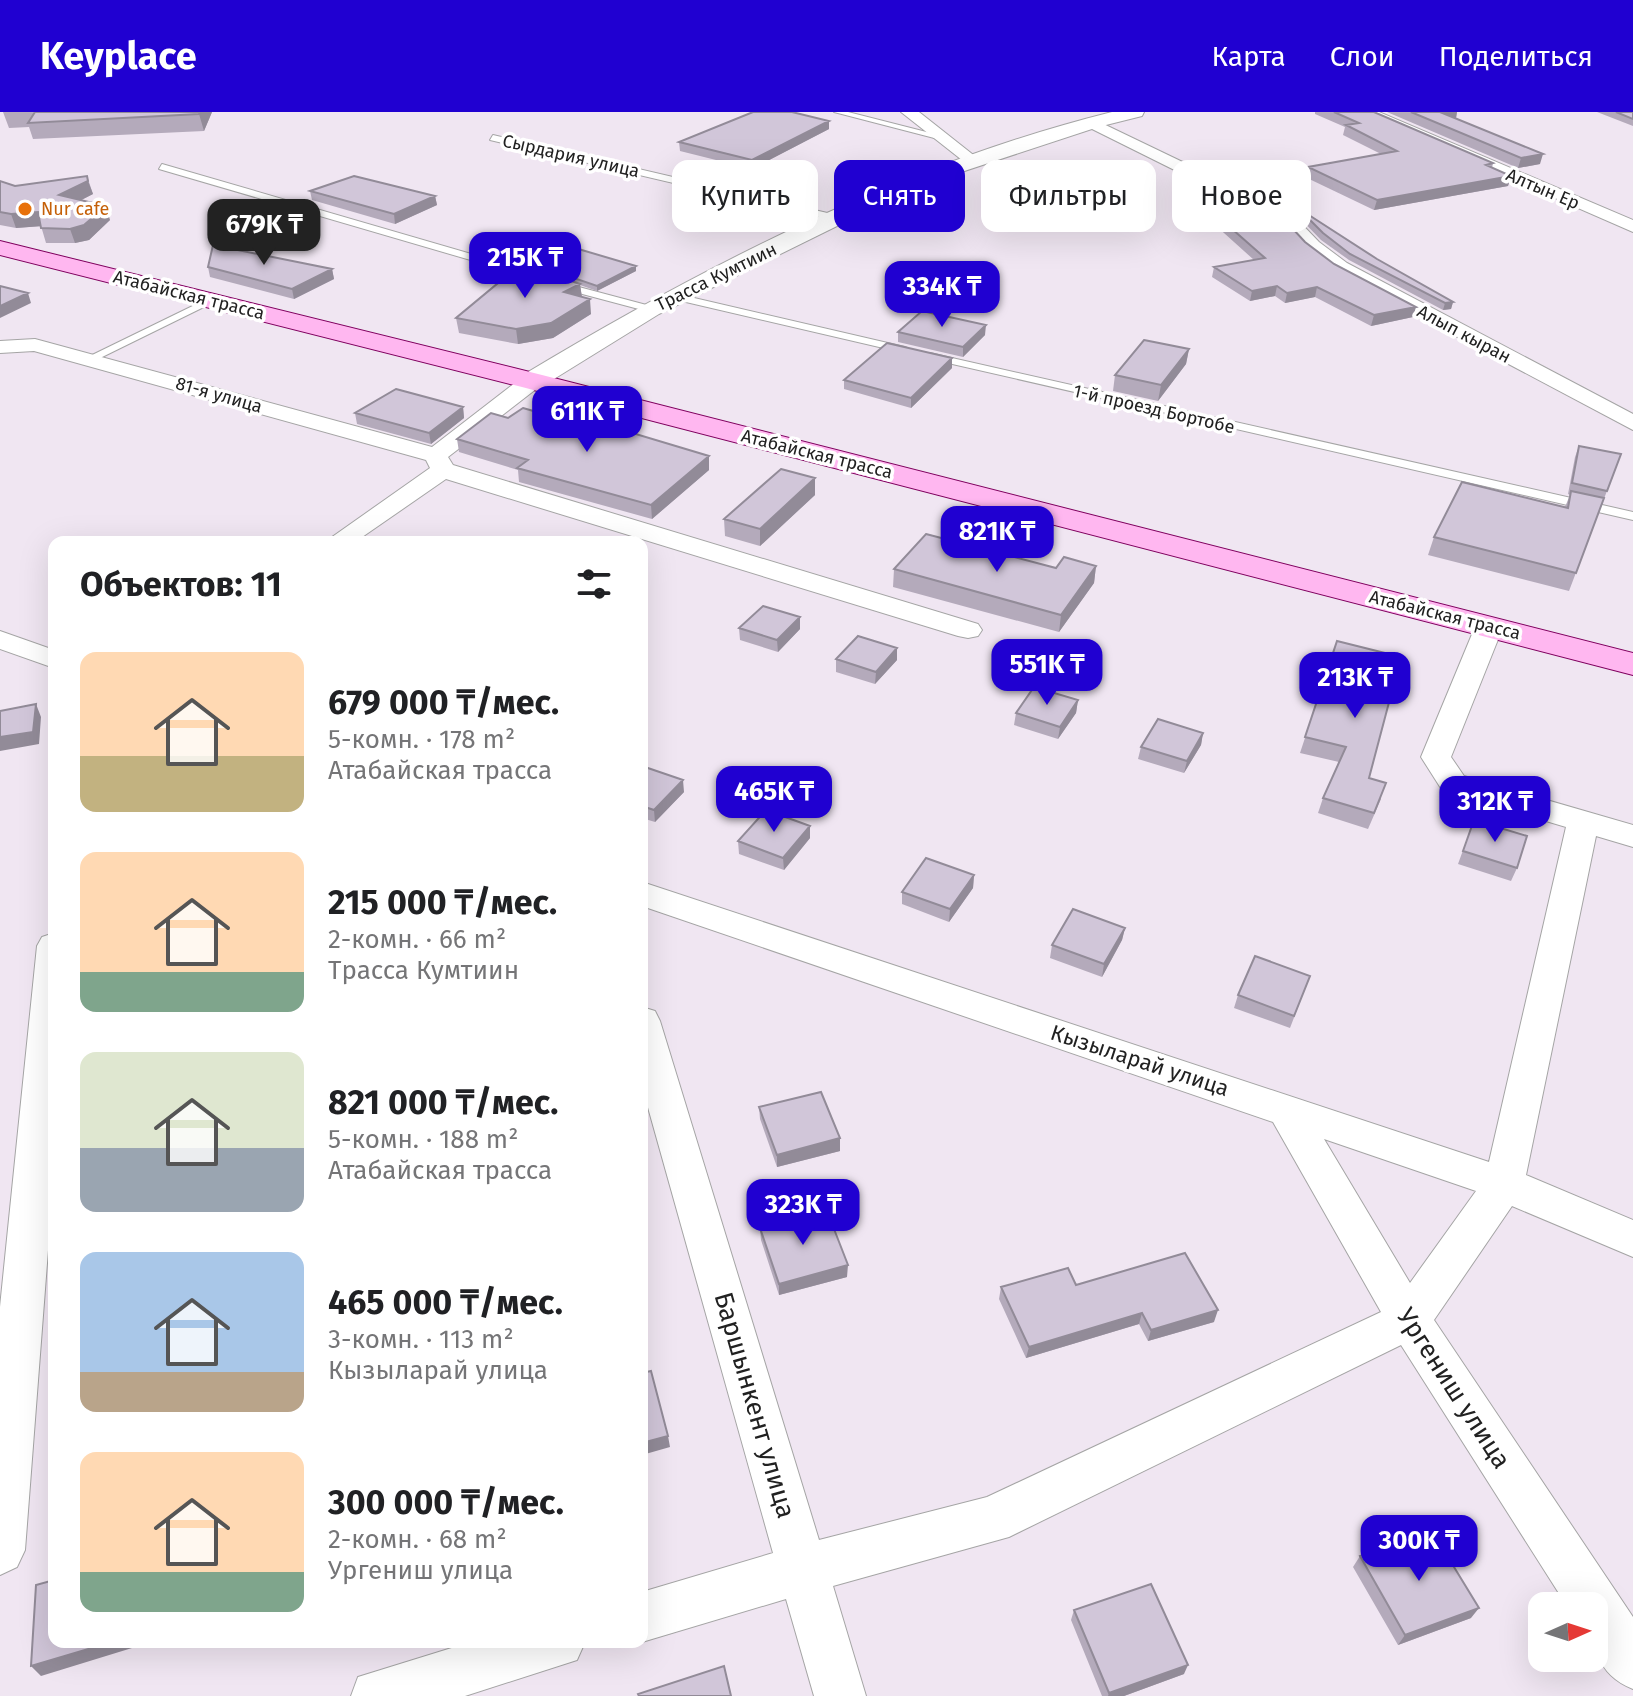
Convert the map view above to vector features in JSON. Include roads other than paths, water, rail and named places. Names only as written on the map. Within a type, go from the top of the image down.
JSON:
[{"type":"main road","name":"Атабайская трасса","points":[[0,248],[532,381],[1633,664]]},
{"type":"street","points":[[909,112],[973,161]]},
{"type":"street","name":"Алтын Ер","points":[[1366,112],[1633,227]]},
{"type":"street","name":"Трасса Кумтиин","points":[[965,164],[1112,116]]},
{"type":"street","name":"Алып кыран","points":[[1112,116],[1287,219],[1312,246],[1340,267],[1633,423]]},
{"type":"street","name":"Трасса Кумтиин","points":[[532,381],[650,309],[834,219]]},
{"type":"street","name":"81-я улица","points":[[0,347],[35,345],[90,359],[440,463],[968,630]]},
{"type":"street","points":[[346,536],[440,463],[532,381]]},
{"type":"street","points":[[1489,627],[1436,757],[1453,783],[1633,836]]},
{"type":"street","points":[[0,639],[48,658]]},
{"type":"street","points":[[648,1615],[804,1569],[992,1520],[1409,1320],[1504,1184],[1583,821]]},
{"type":"street","name":"Кызыларай улица","points":[[648,896],[1504,1184],[1633,1239]]},
{"type":"street","points":[[0,1550],[48,1013]]},
{"type":"street","name":"Баршынкент улица","points":[[648,1041],[840,1696]]},
{"type":"street","name":"Ургениш улица","points":[[1285,1108],[1409,1320],[1633,1663]]},
{"type":"street","points":[[377,1696],[539,1648]]},
{"type":"lane","points":[[838,112],[942,137]]},
{"type":"lane","name":"Сырдария улица","points":[[493,138],[834,218]]},
{"type":"lane","points":[[162,167],[491,262],[572,290],[650,309]]},
{"type":"lane","name":"1-й проезд Бортобе","points":[[677,297],[1286,439],[1633,516]]},
{"type":"lane","points":[[90,359],[211,301]]},
{"type":"place","name":"Nur cafe","points":[[25,209]]}]
